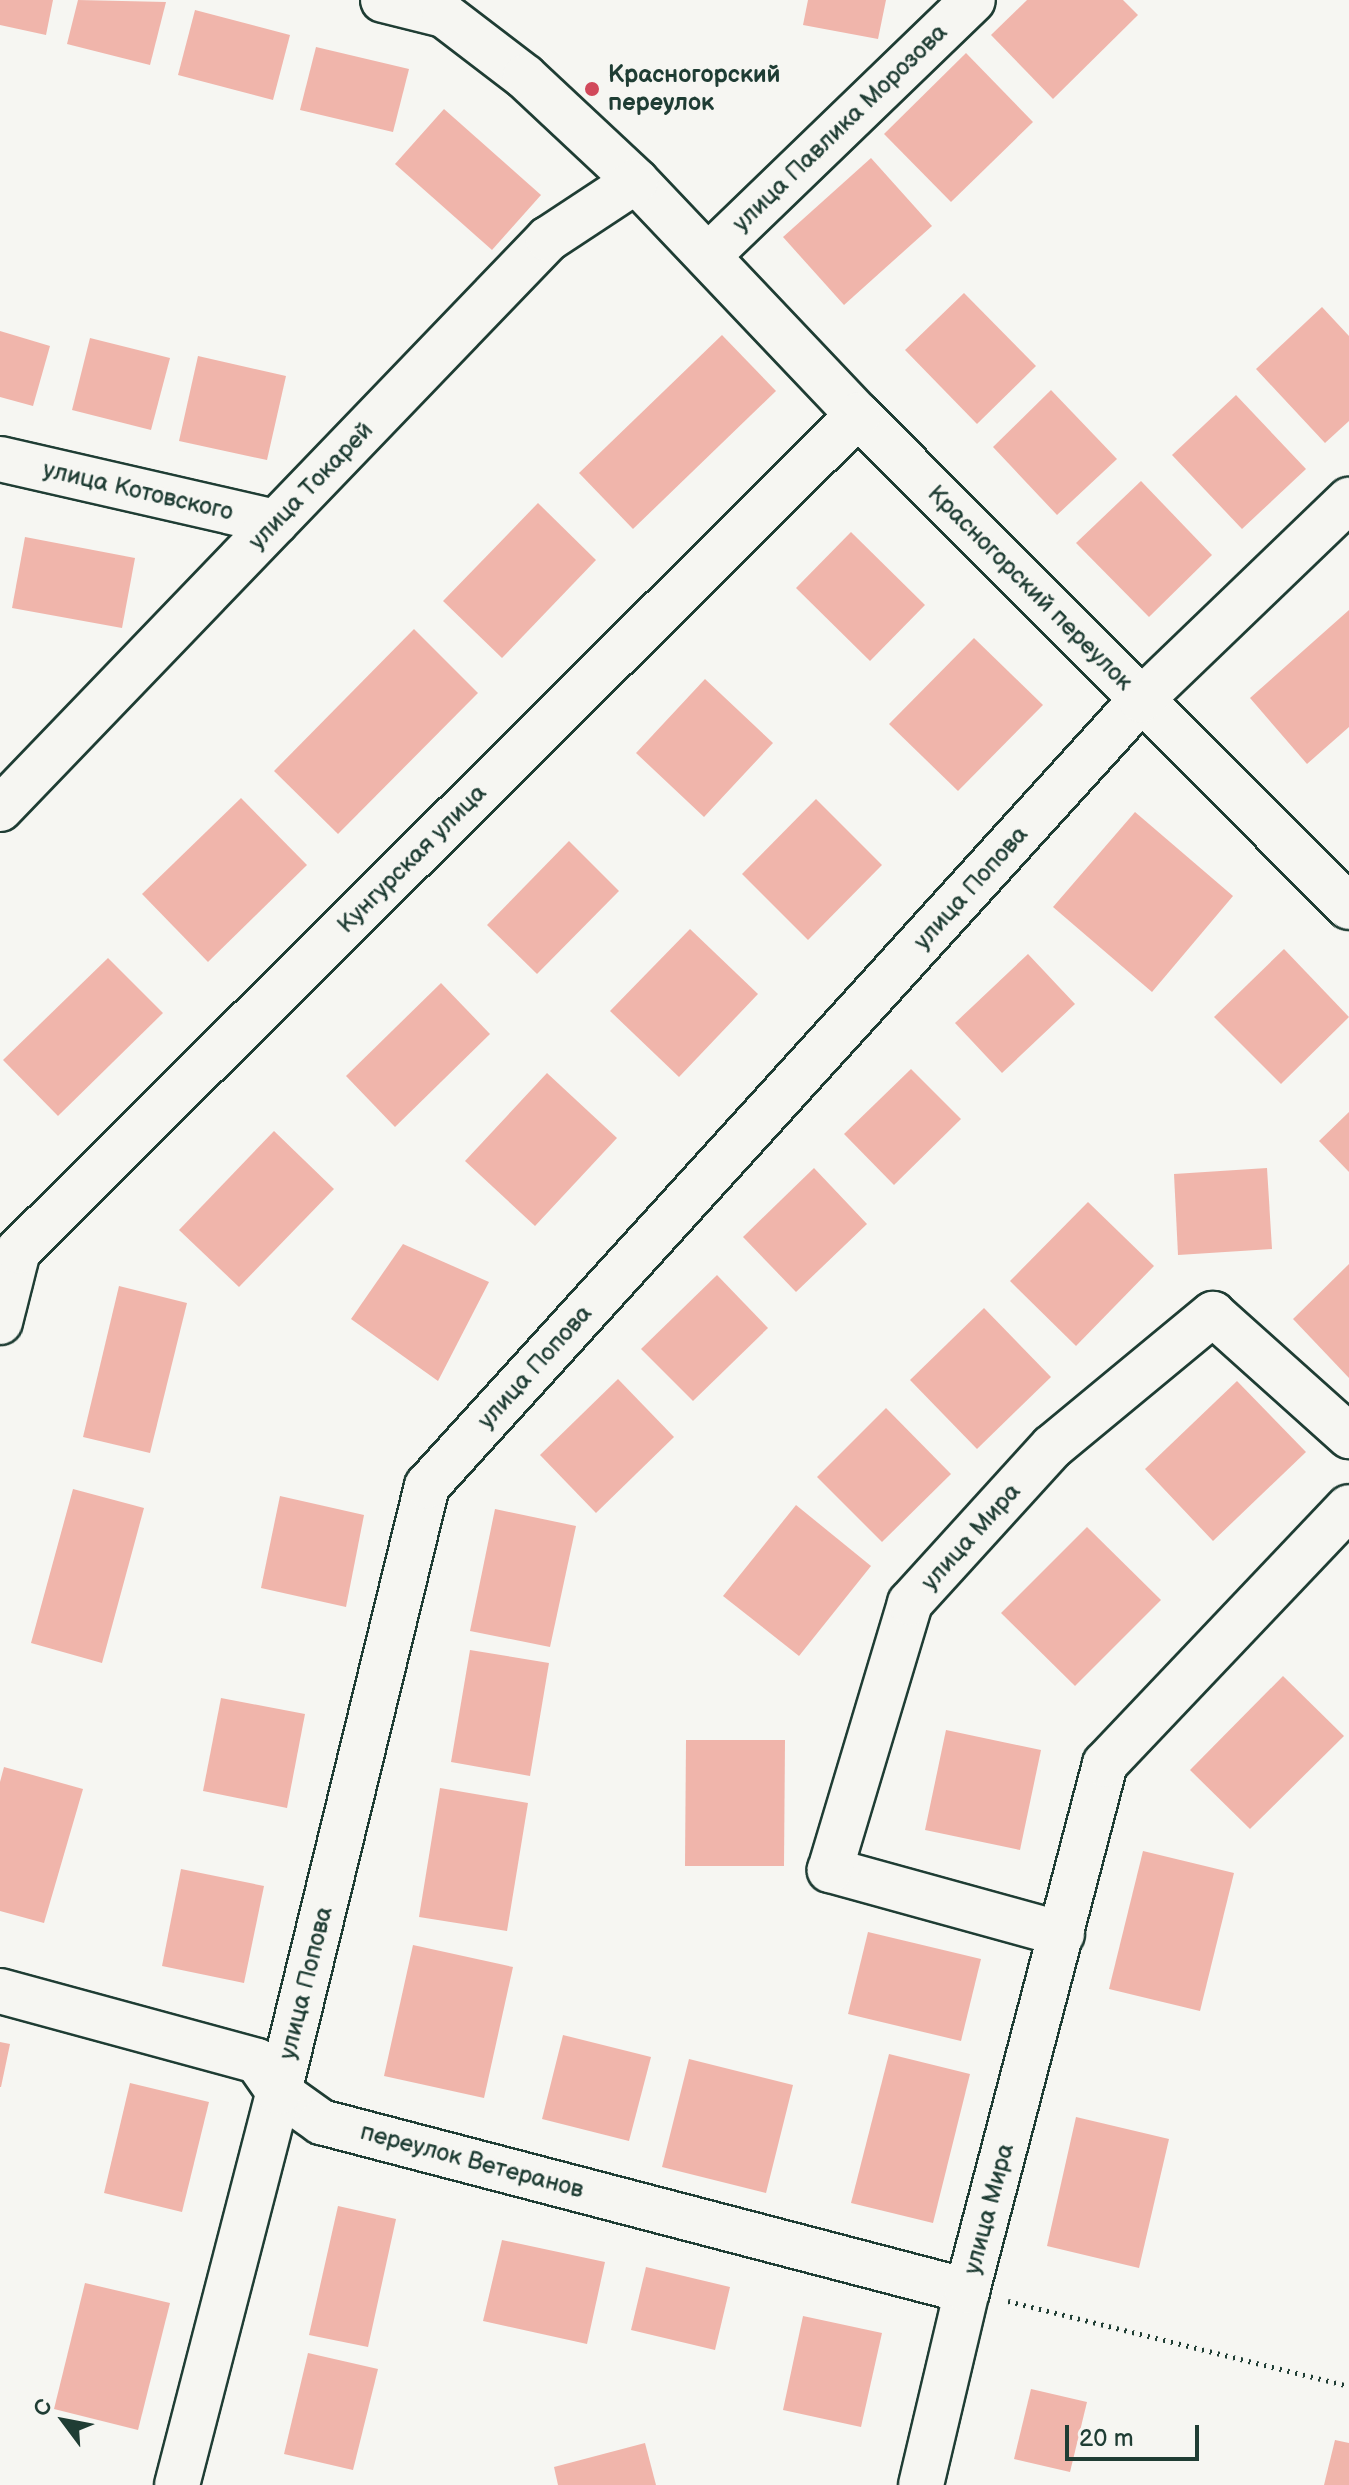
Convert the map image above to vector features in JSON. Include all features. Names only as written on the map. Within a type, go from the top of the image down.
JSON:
[{"type":"street","name":"Красногорский переулок","points":[[383,0],[444,15],[525,77],[636,181],[858,415],[1349,907]]},
{"type":"street","name":"улица Павлика Морозова","points":[[708,256],[973,0]]},
{"type":"street","name":"улица Токарей","points":[[0,809],[548,239],[636,181]]},
{"type":"street","name":"Кунгурская улица","points":[[0,1322],[18,1251],[858,415]]},
{"type":"street","name":"улица Котовского","points":[[0,459],[276,522]]},
{"type":"street","name":"улица Попова","points":[[177,2485],[279,2092],[427,1486],[1141,700],[1349,500]]},
{"type":"street","name":"улица Мира","points":[[1062,1934],[830,1870],[910,1603],[1052,1447],[1213,1314],[1349,1436]]},
{"type":"street","name":"улица Мира","points":[[921,2485],[967,2291],[1105,1764],[1349,1507]]},
{"type":"street","name":"переулок Ветеранов","points":[[0,1991],[257,2061],[279,2092],[321,2122],[967,2291]]},
{"type":"path","points":[[967,2291],[1349,2386]]},
{"type":"building","points":[[0,0],[53,0],[46,35],[0,25]]},
{"type":"building","points":[[78,0],[166,2],[150,65],[67,44]]},
{"type":"building","points":[[808,0],[886,0],[878,39],[803,25]]},
{"type":"building","points":[[1027,0],[1123,0],[1138,15],[1053,99],[991,35]]},
{"type":"building","points":[[195,10],[290,35],[273,100],[178,75]]},
{"type":"building","points":[[316,47],[409,69],[393,132],[300,110]]},
{"type":"building","points":[[966,53],[1033,122],[951,202],[884,134]]},
{"type":"building","points":[[444,109],[541,195],[492,250],[395,164]]},
{"type":"building","points":[[871,158],[932,226],[844,305],[783,237]]},
{"type":"building","points":[[964,293],[1036,366],[977,424],[905,350]]},
{"type":"building","points":[[1322,307],[1349,336],[1349,421],[1325,443],[1256,369]]},
{"type":"building","points":[[0,331],[50,346],[33,406],[0,397]]},
{"type":"building","points":[[722,335],[776,391],[633,529],[579,473]]},
{"type":"building","points":[[90,338],[170,358],[151,430],[72,410]]},
{"type":"building","points":[[198,356],[286,376],[267,460],[179,441]]},
{"type":"building","points":[[1051,390],[1117,459],[1057,515],[993,447]]},
{"type":"building","points":[[1236,395],[1306,469],[1242,529],[1172,455]]},
{"type":"building","points":[[1141,481],[1212,555],[1149,617],[1076,543]]},
{"type":"building","points":[[538,503],[596,560],[502,658],[443,601]]},
{"type":"building","points":[[851,532],[925,605],[870,661],[796,588]]},
{"type":"building","points":[[25,537],[135,558],[122,628],[12,608]]},
{"type":"building","points":[[1349,610],[1349,727],[1307,764],[1250,698]]},
{"type":"building","points":[[414,629],[478,693],[338,834],[274,771]]},
{"type":"building","points":[[974,638],[1043,705],[958,791],[889,724]]},
{"type":"building","points":[[705,679],[773,743],[704,817],[636,753]]},
{"type":"building","points":[[241,798],[307,865],[208,962],[142,894]]},
{"type":"building","points":[[816,799],[882,865],[808,940],[742,874]]},
{"type":"building","points":[[1135,812],[1233,896],[1152,992],[1053,907]]},
{"type":"building","points":[[569,841],[619,891],[537,974],[487,925]]},
{"type":"building","points":[[690,929],[758,994],[679,1077],[610,1011]]},
{"type":"building","points":[[1284,949],[1349,1017],[1281,1084],[1214,1017]]},
{"type":"building","points":[[1028,954],[1075,1004],[1002,1073],[955,1023]]},
{"type":"building","points":[[108,958],[163,1013],[58,1116],[3,1060]]},
{"type":"building","points":[[441,983],[490,1034],[395,1127],[346,1076]]},
{"type":"building","points":[[911,1069],[961,1119],[894,1185],[844,1134]]},
{"type":"building","points":[[547,1073],[617,1138],[535,1226],[465,1161]]},
{"type":"building","points":[[1349,1112],[1349,1172],[1319,1141]]},
{"type":"building","points":[[274,1131],[334,1189],[239,1287],[179,1230]]},
{"type":"building","points":[[814,1168],[867,1224],[796,1292],[743,1237]]},
{"type":"building","points":[[1267,1168],[1272,1249],[1178,1255],[1174,1174]]},
{"type":"building","points":[[1088,1202],[1154,1266],[1076,1346],[1010,1281]]},
{"type":"building","points":[[403,1244],[489,1282],[438,1381],[351,1319]]},
{"type":"building","points":[[1349,1264],[1349,1378],[1293,1319]]},
{"type":"building","points":[[717,1275],[768,1328],[693,1401],[641,1349]]},
{"type":"building","points":[[119,1286],[187,1303],[150,1453],[83,1437]]},
{"type":"building","points":[[984,1308],[1051,1377],[977,1449],[910,1380]]},
{"type":"building","points":[[618,1379],[674,1437],[596,1513],[540,1455]]},
{"type":"building","points":[[1237,1381],[1306,1452],[1213,1541],[1145,1469]]},
{"type":"building","points":[[886,1408],[951,1474],[882,1542],[817,1477]]},
{"type":"building","points":[[73,1489],[144,1508],[102,1663],[31,1643]]},
{"type":"building","points":[[280,1496],[364,1515],[346,1607],[261,1588]]},
{"type":"building","points":[[796,1505],[871,1566],[799,1656],[723,1596]]},
{"type":"building","points":[[495,1509],[576,1526],[550,1647],[470,1631]]},
{"type":"building","points":[[1087,1527],[1161,1600],[1075,1686],[1001,1613]]},
{"type":"building","points":[[470,1650],[549,1663],[530,1776],[451,1762]]},
{"type":"building","points":[[1283,1676],[1344,1736],[1250,1829],[1190,1770]]},
{"type":"building","points":[[221,1698],[305,1714],[287,1808],[203,1791]]},
{"type":"building","points":[[946,1730],[1041,1750],[1020,1850],[925,1830]]},
{"type":"building","points":[[686,1740],[785,1740],[784,1866],[685,1866]]},
{"type":"building","points":[[4,1767],[83,1789],[44,1923],[0,1911],[0,1782]]},
{"type":"building","points":[[440,1788],[528,1803],[507,1931],[419,1917]]},
{"type":"building","points":[[1143,1851],[1234,1873],[1200,2011],[1109,1989]]},
{"type":"building","points":[[181,1869],[264,1886],[244,1983],[162,1966]]},
{"type":"building","points":[[868,1932],[981,1959],[961,2041],[848,2014]]},
{"type":"building","points":[[413,1945],[513,1967],[484,2098],[384,2076]]},
{"type":"building","points":[[563,2035],[651,2057],[629,2141],[542,2119]]},
{"type":"building","points":[[0,2042],[10,2044],[1,2087],[0,2087]]},
{"type":"building","points":[[889,2054],[970,2074],[933,2223],[851,2203]]},
{"type":"building","points":[[689,2059],[793,2085],[766,2193],[662,2167]]},
{"type":"building","points":[[130,2083],[209,2102],[182,2212],[104,2193]]},
{"type":"building","points":[[1076,2117],[1169,2139],[1139,2268],[1047,2246]]},
{"type":"building","points":[[338,2206],[396,2219],[368,2347],[309,2335]]},
{"type":"building","points":[[502,2240],[605,2262],[587,2344],[483,2321]]},
{"type":"building","points":[[646,2267],[730,2287],[715,2350],[631,2330]]},
{"type":"building","points":[[85,2283],[170,2303],[138,2430],[54,2409]]},
{"type":"building","points":[[803,2316],[882,2333],[861,2427],[783,2410]]},
{"type":"building","points":[[308,2353],[378,2369],[353,2470],[284,2454]]},
{"type":"building","points":[[1031,2389],[1087,2402],[1070,2472],[1014,2459]]},
{"type":"building","points":[[1335,2440],[1349,2443],[1349,2485],[1324,2485]]},
{"type":"building","points":[[645,2443],[656,2485],[558,2485],[554,2467]]},
{"type":"place","name":"Красногорский переулок","points":[[592,89]]}]
